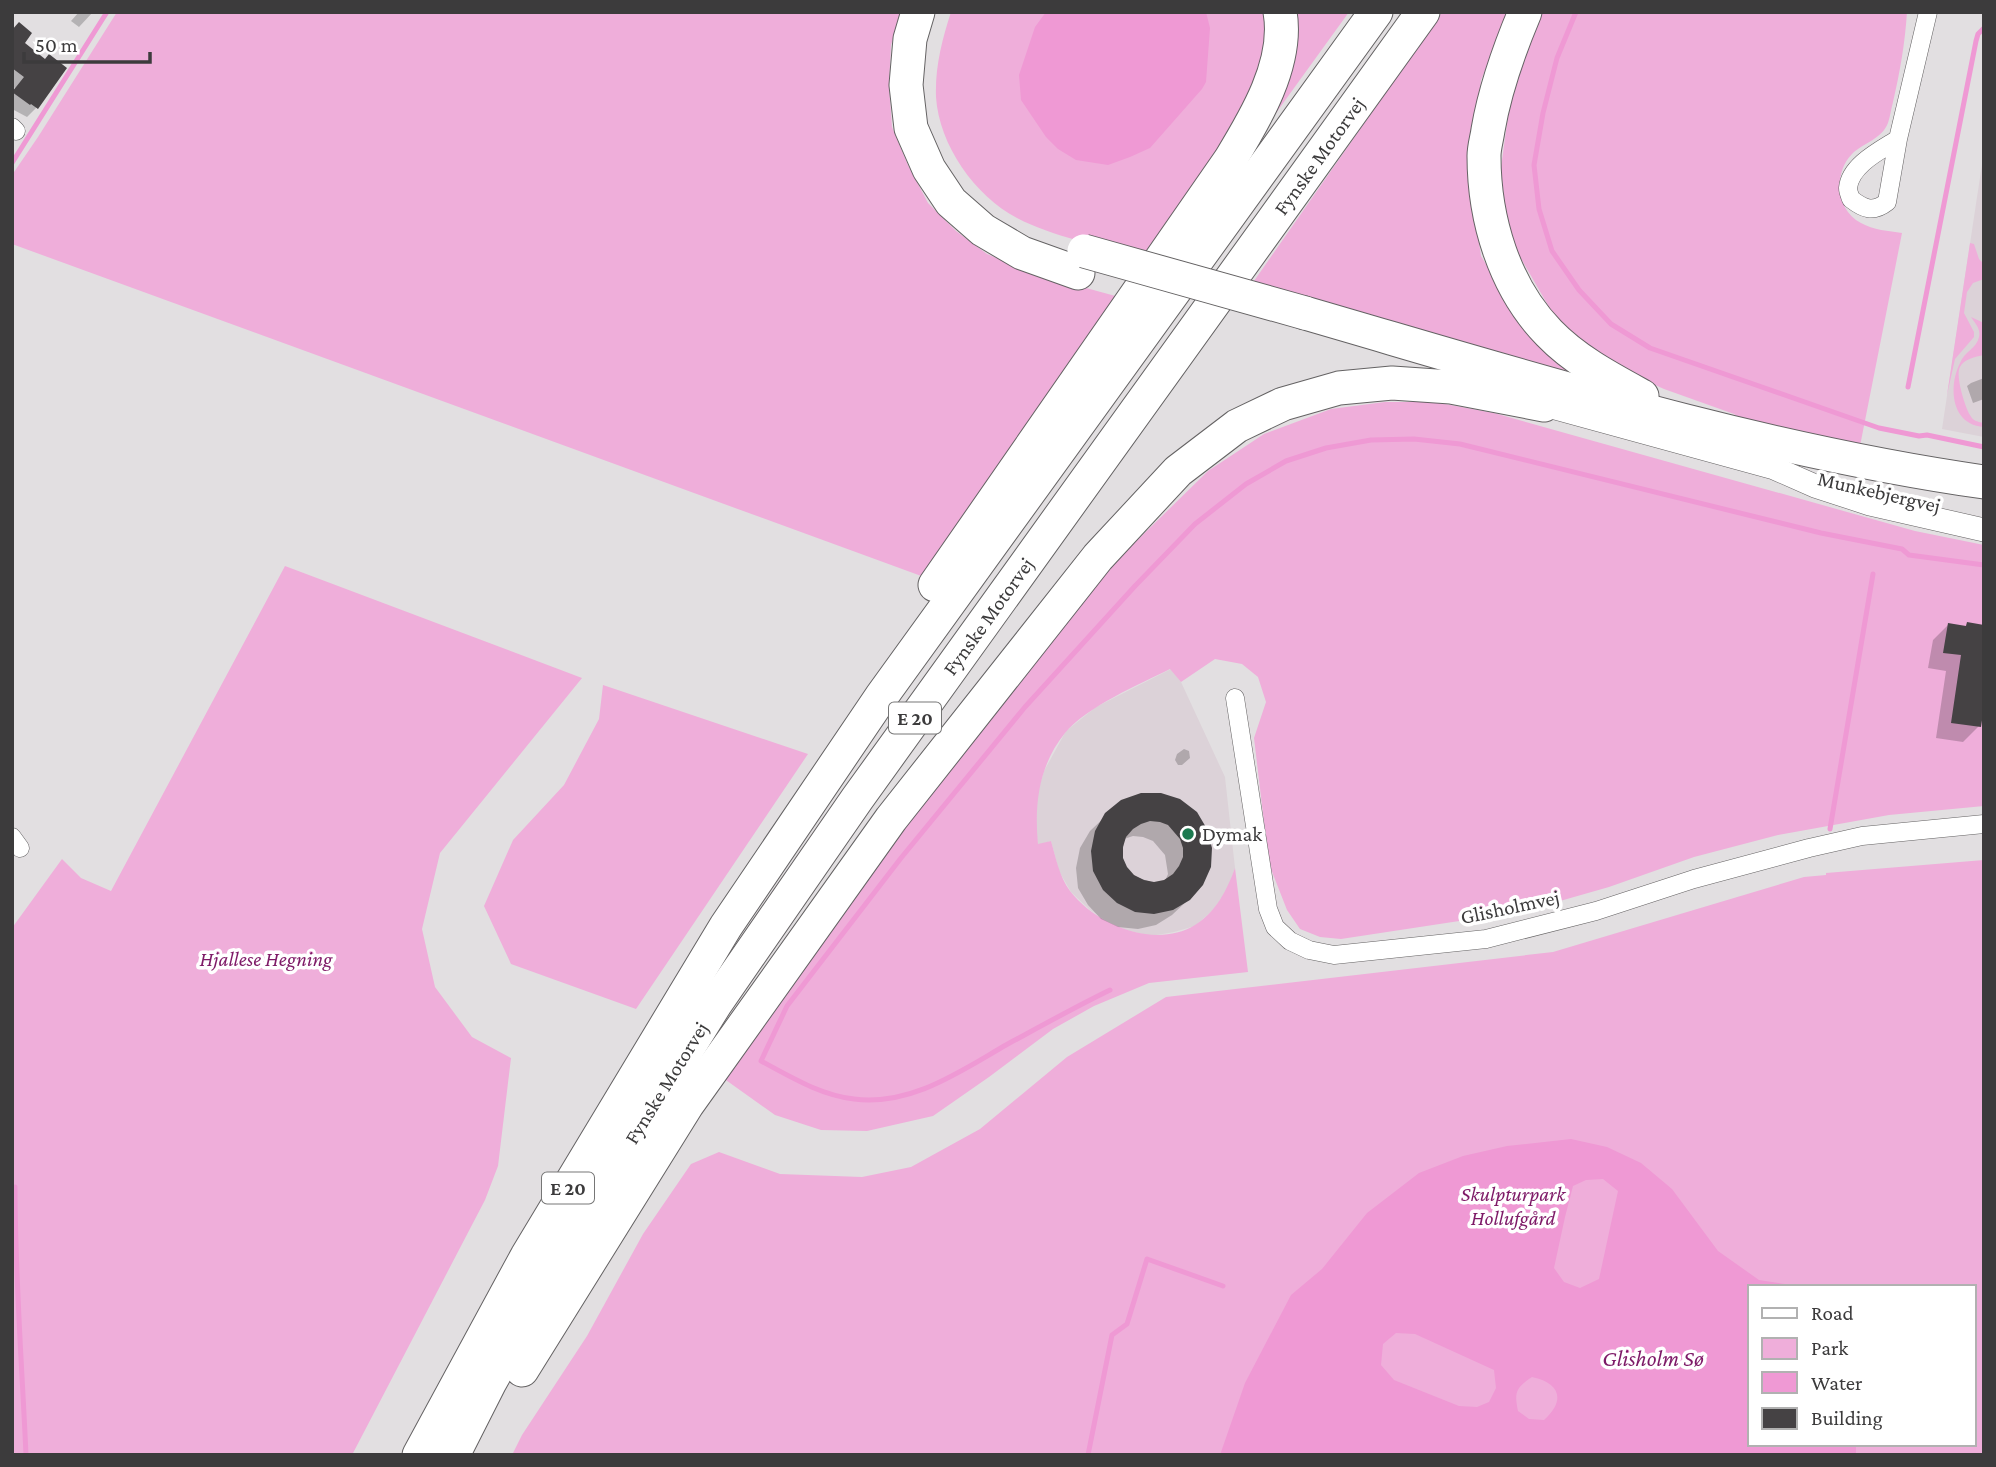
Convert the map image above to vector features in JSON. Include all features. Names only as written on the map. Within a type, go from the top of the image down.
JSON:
[{"type":"highway","points":[[918,12],[909,39],[906,85],[911,128],[929,169],[951,202],[983,230],[1022,253],[1081,262],[1302,324],[1742,435],[1914,472],[1984,482]]},
{"type":"highway","points":[[941,12],[928,54],[928,94],[931,122],[947,156],[968,188],[993,213],[1081,262]]},
{"type":"highway","points":[[726,926],[814,759],[1230,160],[1256,117],[1270,84],[1278,54],[1282,22],[1280,12]]},
{"type":"highway","name":"Fynske Motorvej","points":[[419,1455],[527,1256],[726,926],[881,697],[1376,12]]},
{"type":"highway","name":"Fynske Motorvej","points":[[453,1455],[490,1382],[591,1204],[716,1003],[865,788],[1423,12]]},
{"type":"highway","points":[[1525,12],[1493,101],[1484,155],[1489,217],[1502,258],[1520,295],[1549,333],[1592,368],[1646,399],[1742,435]]},
{"type":"highway","points":[[1302,324],[1545,405]]},
{"type":"highway","points":[[471,1455],[687,1105],[891,819],[1098,557],[1178,471],[1237,426],[1283,404],[1339,388],[1392,383],[1451,387],[1545,405]]},
{"type":"street","points":[[1898,139],[1928,12]]},
{"type":"street","points":[[1545,405],[1774,468],[1815,486],[1870,504],[1984,530]]},
{"type":"street","name":"Munkebjergvej","points":[[1774,468],[1984,515]]},
{"type":"street","name":"Glisholmvej","points":[[1235,698],[1268,909],[1275,926],[1290,941],[1309,950],[1334,955],[1486,939],[1596,911],[1706,876],[1809,848],[1862,836],[1984,824]]},
{"type":"shaded area","points":[[1984,151],[1984,437],[1942,429]]},
{"type":"shaded area","points":[[1171,669],[1181,682],[1225,777],[1235,868],[1227,890],[1213,910],[1195,926],[1151,936],[1108,922],[1071,892],[1059,871],[1051,841],[1038,845],[1035,819],[1038,791],[1044,771],[1066,731],[1096,707]]},
{"type":"green space","points":[[117,12],[901,12],[891,45],[889,86],[892,127],[928,203],[956,231],[987,254],[1035,274],[1119,297],[924,577],[12,244],[12,175]]},
{"type":"green space","points":[[951,12],[1269,12],[1270,23],[1254,100],[1146,258],[1032,225],[1002,208],[974,183],[952,151],[944,133],[936,97],[940,54]]},
{"type":"green space","points":[[1290,12],[1349,12],[1268,124]]},
{"type":"green space","points":[[1442,12],[1510,12],[1481,80],[1470,181],[1481,256],[1530,336],[1591,384],[1254,281]]},
{"type":"green space","points":[[1540,12],[1907,12],[1900,69],[1888,123],[1877,137],[1852,154],[1842,171],[1840,181],[1842,201],[1853,217],[1871,227],[1902,233],[1860,446],[1744,422],[1734,414],[1664,389],[1613,366],[1582,343],[1553,314],[1516,250],[1505,208],[1501,168],[1510,101]]},
{"type":"green space","points":[[1970,243],[1974,244],[1979,259],[1984,264],[1984,279],[1973,283],[1967,292],[1964,313],[1974,337],[1955,359],[1947,395]]},
{"type":"green space","points":[[1971,317],[1984,323],[1984,355],[1964,362],[1960,367],[1959,377],[1961,391],[1971,417],[1984,423],[1984,427],[1965,420],[1955,403],[1956,373],[1964,356],[1979,337]]},
{"type":"green space","points":[[1385,402],[1434,402],[1494,413],[1915,531],[1984,545],[1984,806],[1889,815],[1778,835],[1694,857],[1609,887],[1525,911],[1341,939],[1320,937],[1300,929],[1287,910],[1269,864],[1254,738],[1266,702],[1258,677],[1242,664],[1215,659],[1181,682],[1170,669],[1114,697],[1074,723],[1056,745],[1044,772],[1038,800],[1038,844],[1051,841],[1058,867],[1070,891],[1095,914],[1128,930],[1145,934],[1180,932],[1202,920],[1220,900],[1235,868],[1248,972],[1149,983],[1094,1006],[1053,1029],[933,1116],[867,1131],[821,1130],[775,1115],[723,1078],[876,863],[1112,565],[1208,471],[1264,434],[1331,409]]},
{"type":"green space","name":"Hjallese Hegning","points":[[285,566],[582,678],[440,853],[422,929],[435,987],[472,1037],[511,1058],[498,1166],[485,1200],[352,1455],[12,1455],[12,928],[62,859],[81,878],[111,891]]},
{"type":"green space","points":[[603,685],[808,754],[636,1009],[511,964],[484,906],[513,840],[564,785],[599,719]]},
{"type":"green space","name":"Skulpturpark Hollufgård","points":[[1984,860],[1984,1455],[512,1455],[522,1435],[587,1336],[643,1234],[691,1164],[719,1152],[780,1174],[862,1177],[911,1167],[980,1129],[1067,1057],[1166,997],[1553,952],[1804,877]]},
{"type":"water","points":[[1046,12],[1206,12],[1210,28],[1206,82],[1150,148],[1108,165],[1076,160],[1058,149],[1046,137],[1021,100],[1019,75],[1035,27]]},
{"type":"water","name":"Glisholm Sø","points":[[1571,1139],[1607,1147],[1641,1163],[1672,1189],[1718,1251],[1759,1280],[1792,1285],[1748,1285],[1748,1446],[1856,1446],[1856,1455],[1220,1455],[1245,1383],[1291,1295],[1322,1269],[1367,1213],[1419,1173],[1463,1156],[1507,1146]],"holes":[[[1603,1179],[1618,1191],[1599,1279],[1580,1288],[1564,1282],[1554,1268],[1573,1186],[1586,1180]],[[1396,1333],[1415,1334],[1494,1370],[1496,1388],[1489,1402],[1477,1407],[1459,1406],[1394,1380],[1381,1365],[1383,1344]],[[1532,1377],[1549,1383],[1557,1393],[1555,1406],[1544,1420],[1529,1419],[1518,1411],[1516,1399],[1519,1388]]]},
{"type":"building","points":[[19,22],[32,33],[25,43],[45,59],[49,54],[67,68],[38,109],[12,92],[24,77],[12,68],[12,30]]},
{"type":"building","points":[[1967,622],[1984,625],[1984,707],[1981,727],[1951,723],[1961,655],[1943,653],[1948,623],[1966,626]]},
{"type":"building","points":[[1141,793],[1161,793],[1180,799],[1197,812],[1207,829],[1212,848],[1211,867],[1203,885],[1190,900],[1173,910],[1154,914],[1135,912],[1117,903],[1103,890],[1093,871],[1091,851],[1095,831],[1105,813],[1121,800]],"holes":[[[1150,821],[1168,825],[1180,839],[1183,857],[1173,874],[1154,882],[1134,875],[1123,858],[1123,847],[1126,837],[1133,829]]]},
{"type":"waterway","points":[[12,163],[107,12]]},
{"type":"waterway","points":[[1576,12],[1557,58],[1543,113],[1534,165],[1539,209],[1552,251],[1579,290],[1611,324],[1650,348],[1879,428],[1984,447]]},
{"type":"waterway","points":[[1908,387],[1976,41],[1984,28]]},
{"type":"waterway","points":[[1110,990],[934,1085],[895,1097],[875,1100],[829,1094],[761,1061],[787,1006],[901,858],[1025,707],[1195,524],[1246,484],[1286,461],[1326,448],[1371,440],[1414,439],[1460,444],[1821,533],[1902,549],[1909,555],[1984,565]]},
{"type":"waterway","points":[[1830,829],[1873,574]]},
{"type":"waterway","points":[[15,1187],[17,1287],[26,1455]]},
{"type":"waterway","points":[[1088,1455],[1112,1335],[1127,1324],[1147,1259],[1223,1286]]},
{"type":"place","name":"Dymak","points":[[1188,834]]}]
